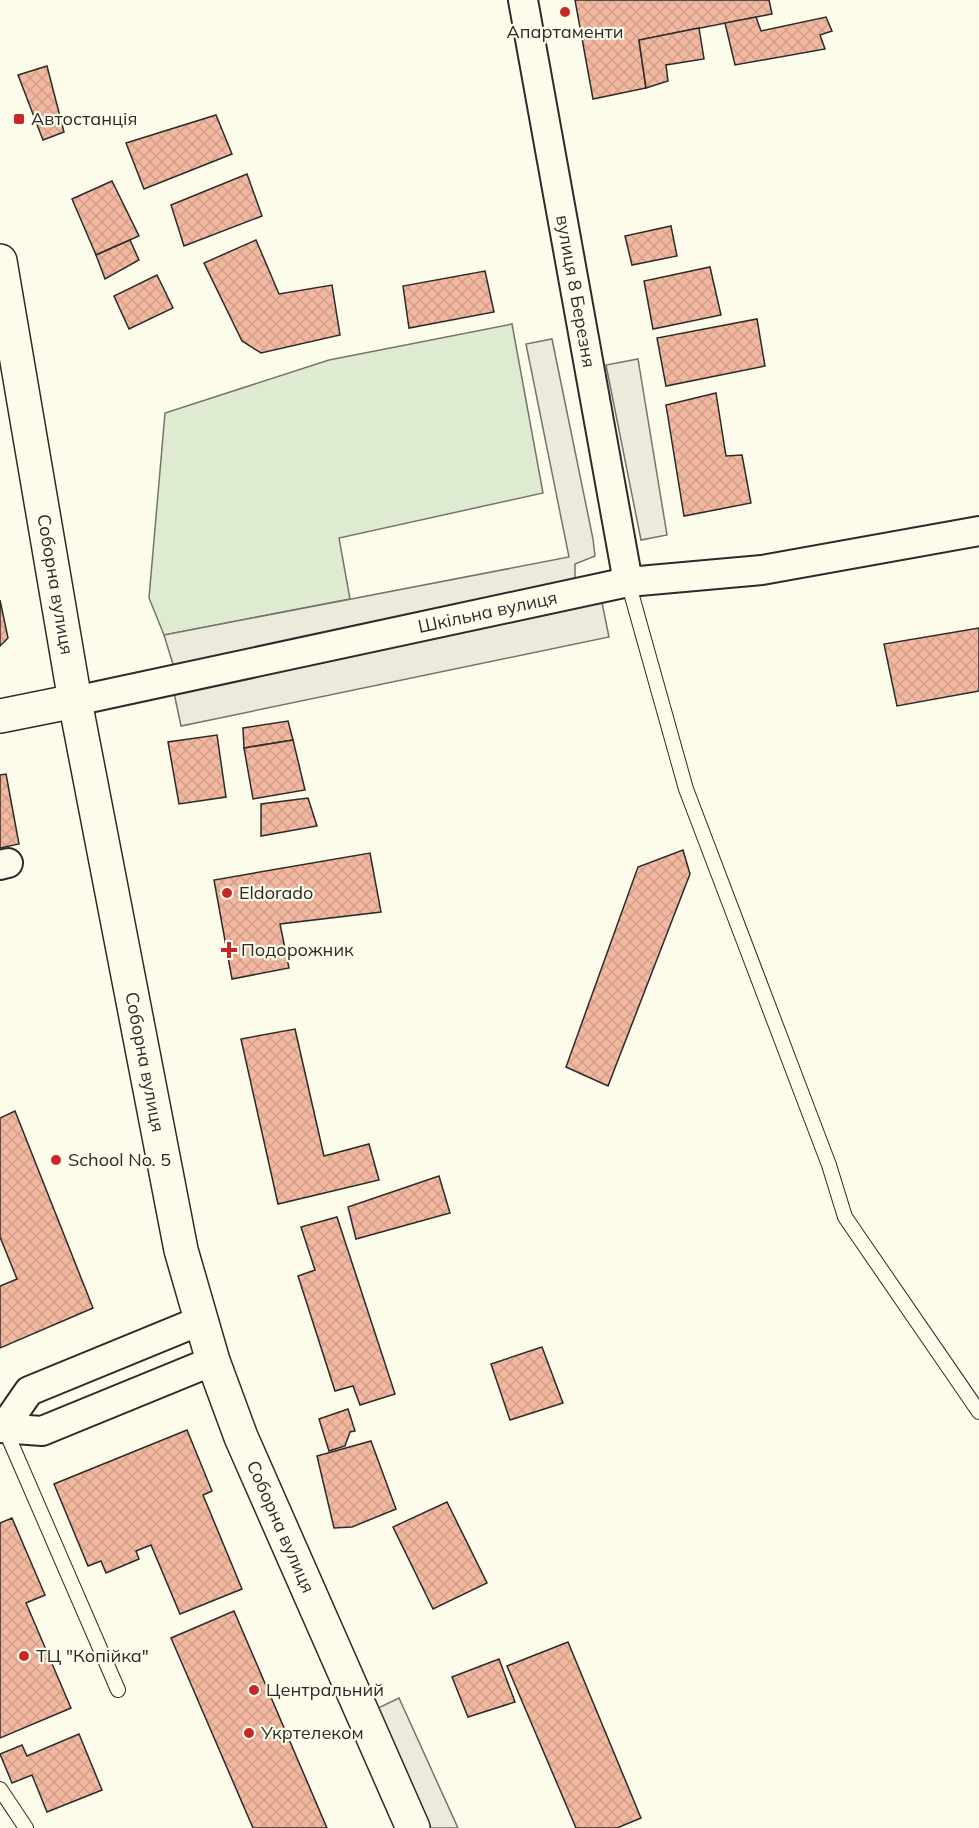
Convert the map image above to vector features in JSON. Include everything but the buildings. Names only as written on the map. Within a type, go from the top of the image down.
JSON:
[{"type":"main road","name":"Соборна вулиця","points":[[0,261],[75,701],[181,1250],[213,1360],[241,1437],[413,1828]]},
{"type":"main road","name":"Шкільна вулиця","points":[[0,716],[75,701]]},
{"type":"street","name":"вулиця 8 Березня","points":[[523,0],[628,582]]},
{"type":"street","name":"Шкільна вулиця","points":[[75,701],[628,582],[762,570],[979,531]]},
{"type":"street","points":[[2,1428],[29,1391],[202,1320]]},
{"type":"street","points":[[2,1428],[42,1431],[213,1360]]},
{"type":"lane","points":[[628,582],[686,789],[827,1161],[845,1217],[979,1412]]},
{"type":"lane","points":[[2,1428],[118,1690]]},
{"type":"lane","points":[[0,1789],[26,1828]]},
{"type":"green space","points":[[512,324],[543,493],[339,538],[350,599],[164,635],[149,598],[165,413],[329,360]]},
{"type":"shaded area","points":[[552,339],[595,556],[575,564],[575,589],[176,674],[164,635],[569,557],[526,344]]},
{"type":"shaded area","points":[[638,359],[667,535],[641,540],[606,365]]},
{"type":"shaded area","points":[[601,598],[609,637],[181,726],[173,688]]},
{"type":"shaded area","points":[[399,1698],[458,1828],[431,1828],[376,1709]]},
{"type":"place","name":"Апартаменти","points":[[565,12]]},
{"type":"place","name":"Автостанція","points":[[19,119]]},
{"type":"place","name":"Eldorado","points":[[227,893]]},
{"type":"place","name":"Подорожник","points":[[229,950]]},
{"type":"place","name":"School No. 5","points":[[56,1160]]},
{"type":"place","name":"ТЦ \"Копійка\"","points":[[24,1656]]},
{"type":"place","name":"Центральний","points":[[254,1690]]},
{"type":"place","name":"Укртелеком","points":[[249,1733]]}]
